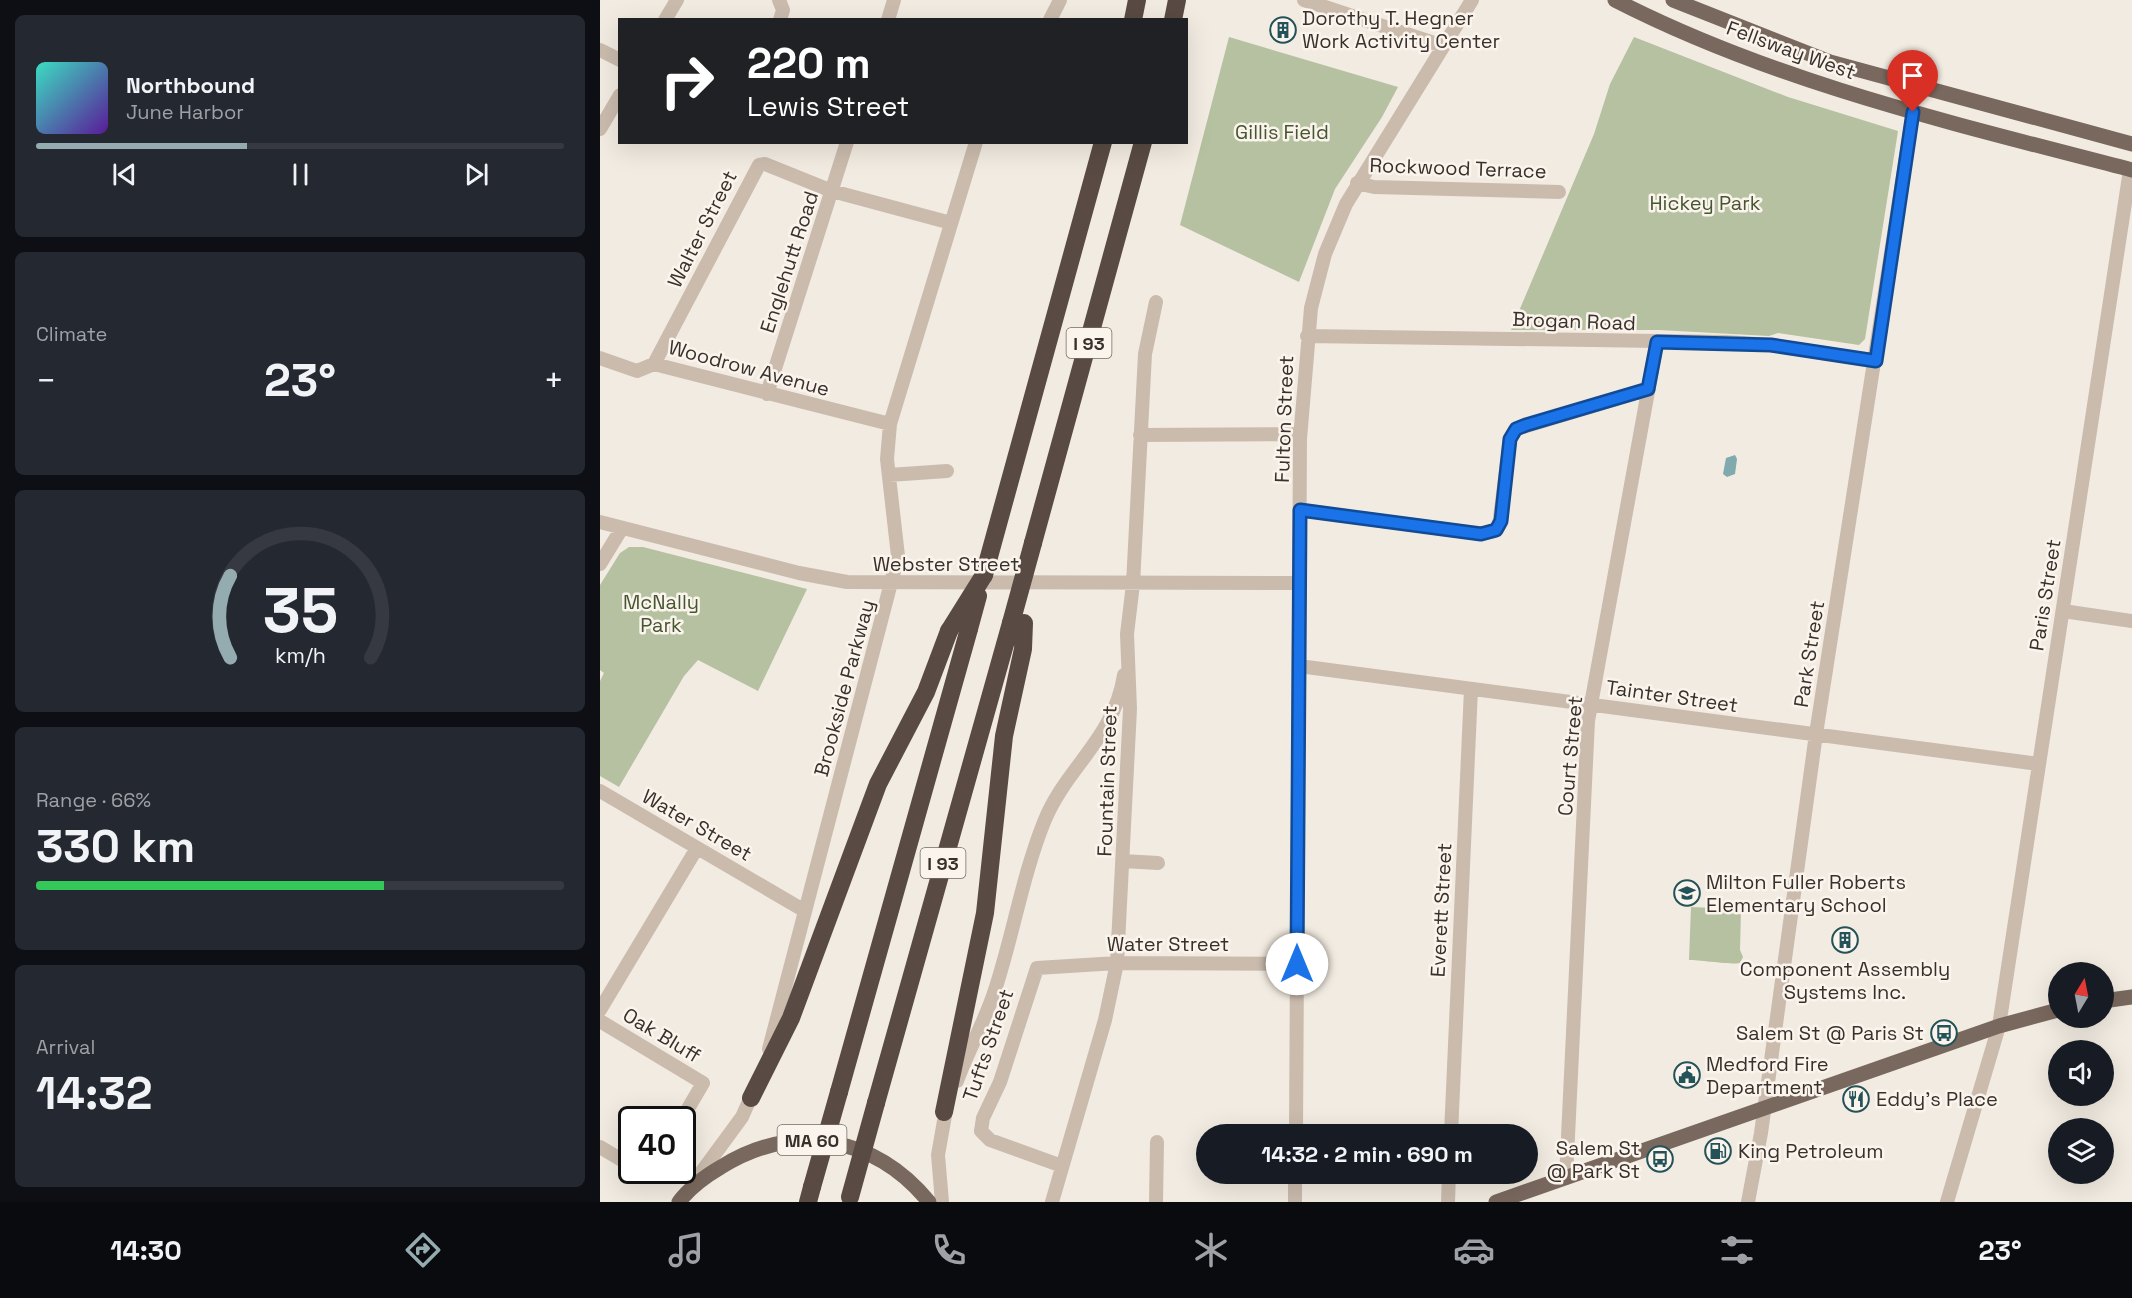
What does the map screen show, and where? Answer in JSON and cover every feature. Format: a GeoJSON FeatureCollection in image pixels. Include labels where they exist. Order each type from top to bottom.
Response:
{"type":"FeatureCollection","features":[{"type":"Feature","properties":{"kind":"highway"},"geometry":{"type":"LineString","coordinates":[[1133,18],[1137,0]]}},
{"type":"Feature","properties":{"kind":"highway"},"geometry":{"type":"LineString","coordinates":[[1173,18],[1177,0]]}},
{"type":"Feature","properties":{"kind":"highway","name":"I 93"},"geometry":{"type":"LineString","coordinates":[[810,1194],[1103,144]]}},
{"type":"Feature","properties":{"kind":"highway","name":"I 93"},"geometry":{"type":"LineString","coordinates":[[849,1200],[1017,623],[1033,543],[1142,144]]}},
{"type":"Feature","properties":{"kind":"highway"},"geometry":{"type":"LineString","coordinates":[[751,1098],[791,1018],[878,784],[926,692],[949,631],[984,574]]}},
{"type":"Feature","properties":{"kind":"highway"},"geometry":{"type":"LineString","coordinates":[[944,1112],[985,913],[1004,736],[1023,649],[1017,623]]}},
{"type":"Feature","properties":{"kind":"main road","name":"Fellsway West"},"geometry":{"type":"LineString","coordinates":[[1615,0],[1683,32],[1771,68],[1913,112],[2131,170]]}},
{"type":"Feature","properties":{"kind":"main road","name":"Fellsway West"},"geometry":{"type":"LineString","coordinates":[[1673,0],[1830,62],[2132,144]]}},
{"type":"Feature","properties":{"kind":"main road"},"geometry":{"type":"LineString","coordinates":[[2114,999],[2132,997]]}},
{"type":"Feature","properties":{"kind":"main road"},"geometry":{"type":"LineString","coordinates":[[1496,1202],[1534,1196],[1566,1178],[1999,1026],[2048,1013]]}},
{"type":"Feature","properties":{"kind":"main road","name":"MA 60"},"geometry":{"type":"LineString","coordinates":[[683,1196],[743,1153],[778,1142],[813,1140],[836,1143],[870,1154],[908,1178],[929,1202]]}},
{"type":"Feature","properties":{"kind":"street"},"geometry":{"type":"LineString","coordinates":[[666,18],[677,0]]}},
{"type":"Feature","properties":{"kind":"street"},"geometry":{"type":"LineString","coordinates":[[779,0],[783,10],[781,18]]}},
{"type":"Feature","properties":{"kind":"street"},"geometry":{"type":"LineString","coordinates":[[889,18],[894,0]]}},
{"type":"Feature","properties":{"kind":"street"},"geometry":{"type":"LineString","coordinates":[[1051,18],[1060,0]]}},
{"type":"Feature","properties":{"kind":"street"},"geometry":{"type":"LineString","coordinates":[[1304,0],[1443,46]]}},
{"type":"Feature","properties":{"kind":"street","name":"Fulton Street"},"geometry":{"type":"LineString","coordinates":[[1296,1124],[1301,603],[1299,583],[1300,434],[1307,336],[1317,279],[1332,232],[1357,183],[1472,0]]}},
{"type":"Feature","properties":{"kind":"street"},"geometry":{"type":"LineString","coordinates":[[600,50],[618,59]]}},
{"type":"Feature","properties":{"kind":"street"},"geometry":{"type":"LineString","coordinates":[[600,129],[618,98]]}},
{"type":"Feature","properties":{"kind":"street","name":"Park Street"},"geometry":{"type":"LineString","coordinates":[[1748,1202],[1764,1110],[1816,734],[1876,361],[1913,112]]}},
{"type":"Feature","properties":{"kind":"street","name":"Englehutt Road"},"geometry":{"type":"LineString","coordinates":[[767,394],[847,144]]}},
{"type":"Feature","properties":{"kind":"street","name":"Brookside Parkway"},"geometry":{"type":"LineString","coordinates":[[683,1196],[723,1147],[751,1098],[769,1051],[898,556],[889,476],[890,424],[975,144]]}},
{"type":"Feature","properties":{"kind":"street","name":"Walter Street"},"geometry":{"type":"LineString","coordinates":[[654,364],[755,168],[765,164],[832,191],[951,223]]}},
{"type":"Feature","properties":{"kind":"street","name":"Paris Street"},"geometry":{"type":"LineString","coordinates":[[1947,1202],[1999,1026],[2131,170]]}},
{"type":"Feature","properties":{"kind":"street","name":"Rockwood Terrace"},"geometry":{"type":"LineString","coordinates":[[1357,183],[1374,187],[1559,192]]}},
{"type":"Feature","properties":{"kind":"street","name":"Fountain Street"},"geometry":{"type":"LineString","coordinates":[[1052,1202],[1105,1020],[1117,963],[1130,709],[1127,634],[1145,354],[1156,302]]}},
{"type":"Feature","properties":{"kind":"street","name":"Brogan Road"},"geometry":{"type":"LineString","coordinates":[[1307,336],[1771,345],[1876,361]]}},
{"type":"Feature","properties":{"kind":"street","name":"Court Street"},"geometry":{"type":"LineString","coordinates":[[1566,1178],[1588,721],[1657,342]]}},
{"type":"Feature","properties":{"kind":"street","name":"Woodrow Avenue"},"geometry":{"type":"LineString","coordinates":[[600,358],[637,371],[654,364],[890,424]]}},
{"type":"Feature","properties":{"kind":"street"},"geometry":{"type":"LineString","coordinates":[[1300,510],[1481,534],[1490,533],[1496,530],[1501,521],[1510,439],[1516,429],[1648,389]]}},
{"type":"Feature","properties":{"kind":"street"},"geometry":{"type":"LineString","coordinates":[[1140,435],[1300,434]]}},
{"type":"Feature","properties":{"kind":"street"},"geometry":{"type":"LineString","coordinates":[[889,476],[948,471]]}},
{"type":"Feature","properties":{"kind":"street","name":"Webster Street"},"geometry":{"type":"LineString","coordinates":[[600,522],[822,578],[892,584],[1299,583]]}},
{"type":"Feature","properties":{"kind":"street"},"geometry":{"type":"LineString","coordinates":[[600,564],[622,528]]}},
{"type":"Feature","properties":{"kind":"street"},"geometry":{"type":"LineString","coordinates":[[2063,612],[2132,621]]}},
{"type":"Feature","properties":{"kind":"street"},"geometry":{"type":"LineString","coordinates":[[942,1202],[938,1155],[944,1112],[994,993],[1044,821],[1058,795],[1098,741],[1112,715],[1123,678],[1127,634]]}},
{"type":"Feature","properties":{"kind":"street","name":"Tainter Street"},"geometry":{"type":"LineString","coordinates":[[1299,666],[2039,764]]}},
{"type":"Feature","properties":{"kind":"street","name":"Everett Street"},"geometry":{"type":"LineString","coordinates":[[1451,1124],[1471,689]]}},
{"type":"Feature","properties":{"kind":"street","name":"Water Street"},"geometry":{"type":"LineString","coordinates":[[600,791],[805,911]]}},
{"type":"Feature","properties":{"kind":"street"},"geometry":{"type":"LineString","coordinates":[[600,1010],[697,848]]}},
{"type":"Feature","properties":{"kind":"street"},"geometry":{"type":"LineString","coordinates":[[1123,861],[1158,863]]}},
{"type":"Feature","properties":{"kind":"street","name":"Water Street"},"geometry":{"type":"LineString","coordinates":[[1038,967],[1117,963],[1297,964]]}},
{"type":"Feature","properties":{"kind":"street","name":"Tufts Street"},"geometry":{"type":"LineString","coordinates":[[1038,967],[997,1088],[983,1118],[981,1131],[985,1137],[1062,1166]]}},
{"type":"Feature","properties":{"kind":"street","name":"Oak Bluff"},"geometry":{"type":"LineString","coordinates":[[600,1021],[703,1083],[690,1106]]}},
{"type":"Feature","properties":{"kind":"street"},"geometry":{"type":"LineString","coordinates":[[1156,1202],[1157,1142]]}},
{"type":"Feature","properties":{"kind":"street"},"geometry":{"type":"LineString","coordinates":[[600,1147],[618,1158]]}},
{"type":"Feature","properties":{"kind":"street"},"geometry":{"type":"LineString","coordinates":[[1295,1184],[1295,1202]]}},
{"type":"Feature","properties":{"kind":"street"},"geometry":{"type":"LineString","coordinates":[[1448,1202],[1449,1184]]}},
{"type":"Feature","properties":{"kind":"green space","name":"Gillis Field"},"geometry":{"type":"Polygon","coordinates":[[[1229,37],[1398,87],[1382,117],[1335,189],[1299,282],[1180,225],[1229,37]]]}},
{"type":"Feature","properties":{"kind":"green space","name":"Hickey Park"},"geometry":{"type":"Polygon","coordinates":[[[1634,37],[1788,97],[1898,131],[1865,339],[1859,345],[1778,333],[1769,336],[1659,330],[1511,330],[1594,134],[1610,84],[1634,37]]]}},
{"type":"Feature","properties":{"kind":"green space","name":"McNally Park"},"geometry":{"type":"Polygon","coordinates":[[[629,547],[643,547],[807,589],[758,691],[698,660],[684,676],[619,787],[600,776],[600,681],[604,673],[600,670],[600,585],[620,553],[629,547]]]}},
{"type":"Feature","properties":{"kind":"green space"},"geometry":{"type":"Polygon","coordinates":[[[1691,907],[1741,909],[1740,950],[1743,957],[1740,963],[1689,960],[1691,907]]]}},
{"type":"Feature","properties":{"kind":"water"},"geometry":{"type":"Polygon","coordinates":[[[1735,455],[1737,459],[1735,474],[1727,477],[1723,474],[1726,458],[1735,455]]]}},
{"type":"Feature","properties":{"kind":"place","name":"Dorothy T. Hegner Work Activity Center"},"geometry":{"type":"Point","coordinates":[1283,30]}},
{"type":"Feature","properties":{"kind":"place","name":"Milton Fuller Roberts Elementary School"},"geometry":{"type":"Point","coordinates":[1687,893]}},
{"type":"Feature","properties":{"kind":"place","name":"Component Assembly Systems Inc."},"geometry":{"type":"Point","coordinates":[1845,940]}},
{"type":"Feature","properties":{"kind":"place","name":"Salem St @ Paris St"},"geometry":{"type":"Point","coordinates":[1944,1033]}},
{"type":"Feature","properties":{"kind":"place","name":"Medford Fire Department"},"geometry":{"type":"Point","coordinates":[1687,1075]}},
{"type":"Feature","properties":{"kind":"place","name":"Eddy's Place"},"geometry":{"type":"Point","coordinates":[1856,1099]}},
{"type":"Feature","properties":{"kind":"place","name":"King Petroleum"},"geometry":{"type":"Point","coordinates":[1718,1151]}},
{"type":"Feature","properties":{"kind":"place","name":"Salem St @ Park St"},"geometry":{"type":"Point","coordinates":[1660,1159]}},
{"type":"Feature","properties":{"kind":"route"},"geometry":{"type":"LineString","coordinates":[[1297,964],[1300,510],[1481,534],[1490,533],[1496,530],[1501,521],[1510,439],[1516,429],[1648,389],[1657,342],[1771,345],[1876,361],[1913,112]]}}]}
